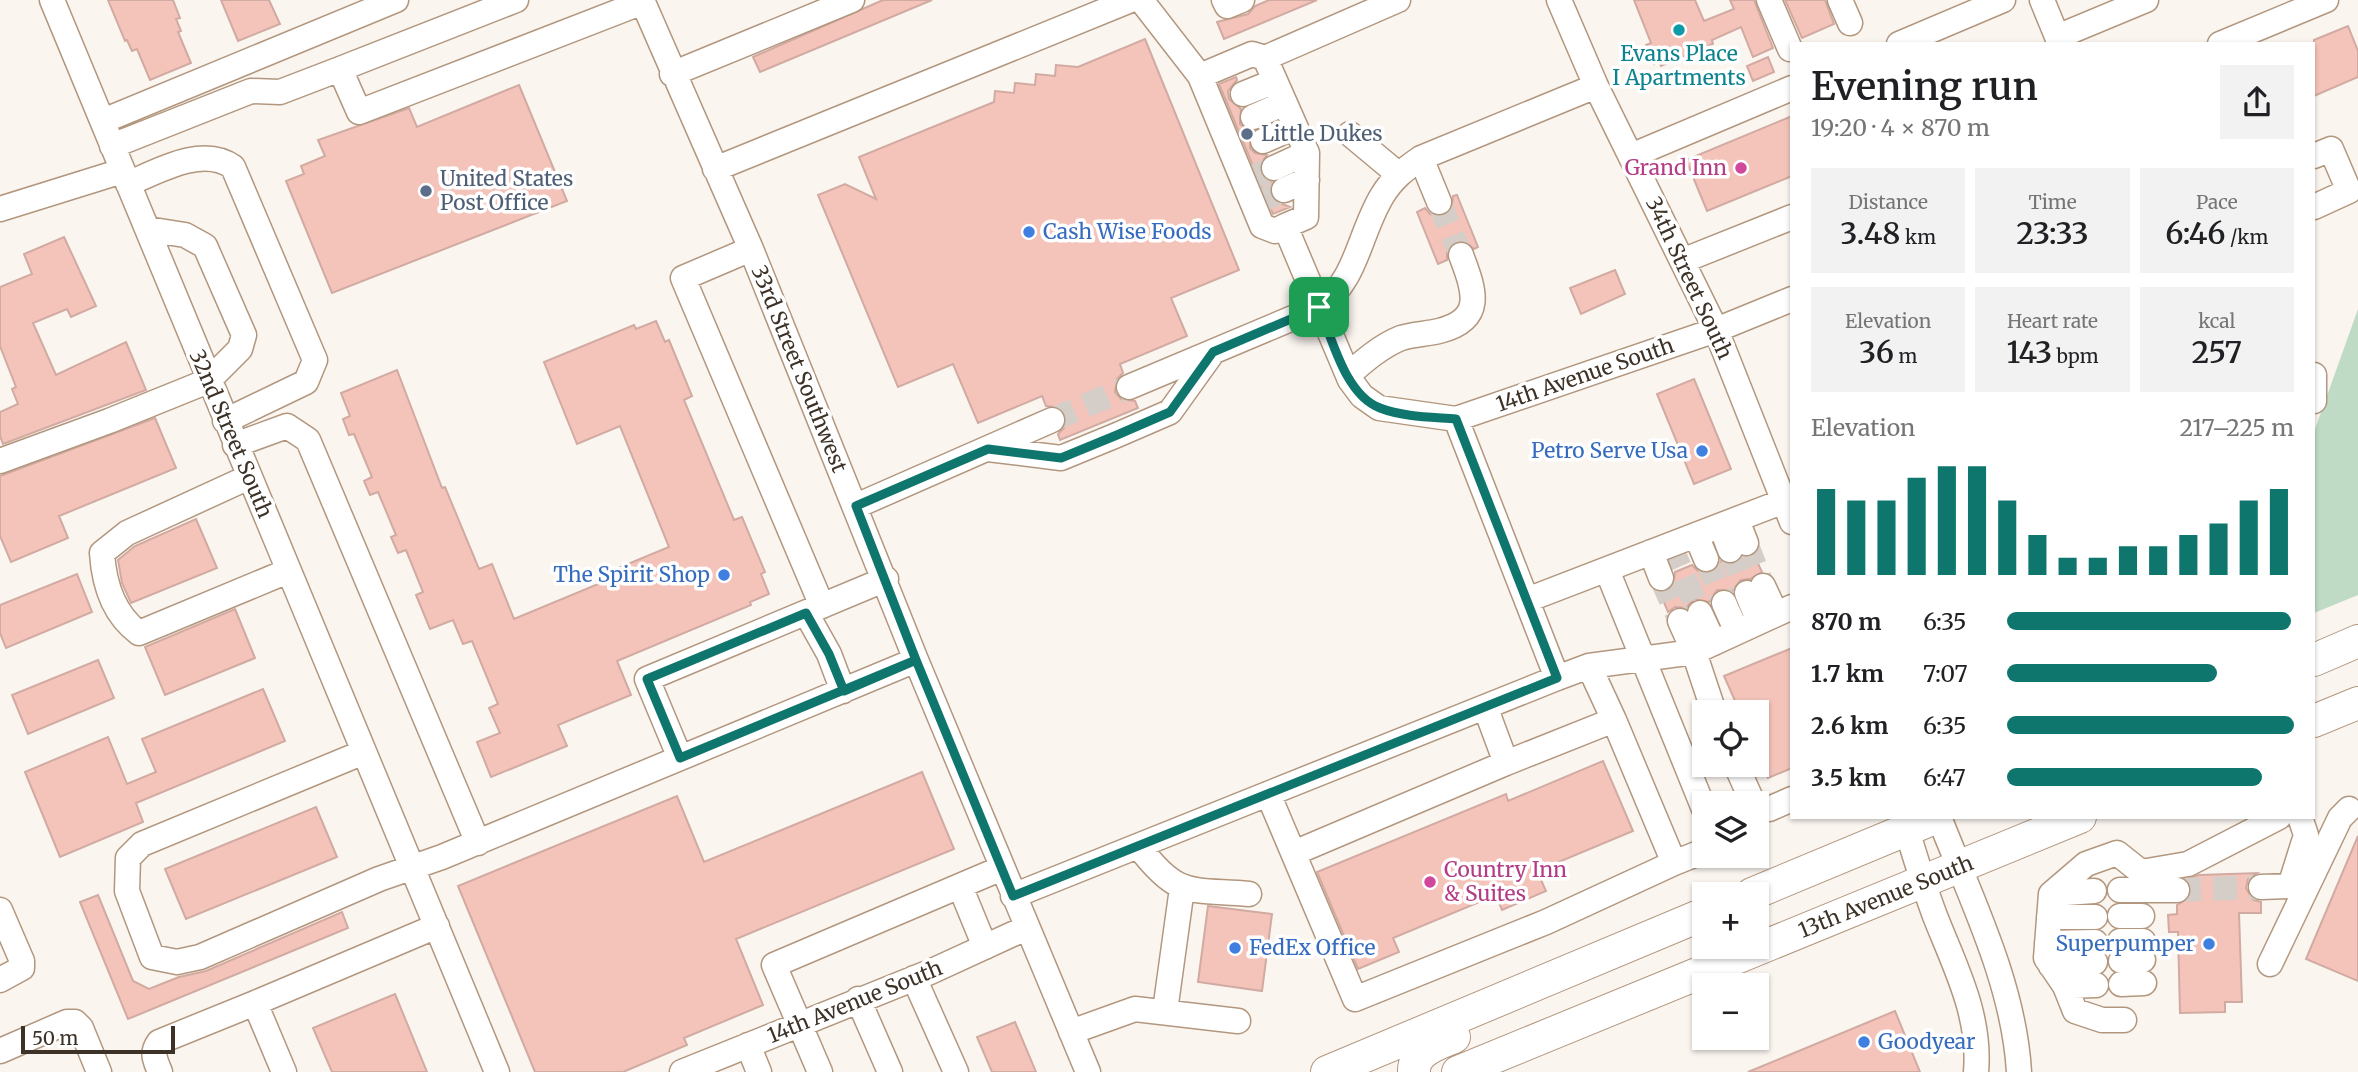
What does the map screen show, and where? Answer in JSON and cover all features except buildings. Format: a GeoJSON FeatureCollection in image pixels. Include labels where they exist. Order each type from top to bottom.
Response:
{"type":"FeatureCollection","features":[{"type":"Feature","properties":{"kind":"main road"},"geometry":{"type":"LineString","coordinates":[[2315,660],[2358,641]]}},
{"type":"Feature","properties":{"kind":"main road"},"geometry":{"type":"LineString","coordinates":[[2315,721],[2358,703]]}},
{"type":"Feature","properties":{"kind":"main road"},"geometry":{"type":"LineString","coordinates":[[1769,886],[1905,823],[1927,819]]}},
{"type":"Feature","properties":{"kind":"main road","name":"13th Avenue South"},"geometry":{"type":"LineString","coordinates":[[1458,1072],[2075,819]]}},
{"type":"Feature","properties":{"kind":"main road"},"geometry":{"type":"LineString","coordinates":[[1327,1072],[1692,919]]}},
{"type":"Feature","properties":{"kind":"main road"},"geometry":{"type":"LineString","coordinates":[[1414,1072],[1419,1056],[1431,1047],[1490,1022],[1580,966]]}},
{"type":"Feature","properties":{"kind":"street","name":"32nd Street South"},"geometry":{"type":"LineString","coordinates":[[52,0],[497,1072]]}},
{"type":"Feature","properties":{"kind":"street"},"geometry":{"type":"LineString","coordinates":[[103,121],[396,0]]}},
{"type":"Feature","properties":{"kind":"street"},"geometry":{"type":"LineString","coordinates":[[112,146],[251,90],[280,92],[516,0]]}},
{"type":"Feature","properties":{"kind":"street"},"geometry":{"type":"LineString","coordinates":[[672,74],[852,0]]}},
{"type":"Feature","properties":{"kind":"street"},"geometry":{"type":"LineString","coordinates":[[715,169],[1131,0]]}},
{"type":"Feature","properties":{"kind":"street"},"geometry":{"type":"LineString","coordinates":[[1141,0],[1200,76],[1226,101],[1261,187],[1262,226],[1275,230],[1306,217],[1307,153],[1265,58]]}},
{"type":"Feature","properties":{"kind":"street"},"geometry":{"type":"LineString","coordinates":[[1224,0],[1227,6],[1242,0]]}},
{"type":"Feature","properties":{"kind":"street"},"geometry":{"type":"LineString","coordinates":[[1200,76],[1251,54],[1265,58],[1398,0]]}},
{"type":"Feature","properties":{"kind":"street","name":"34th Street South"},"geometry":{"type":"LineString","coordinates":[[1559,0],[1596,86],[1716,330],[1788,512]]}},
{"type":"Feature","properties":{"kind":"street"},"geometry":{"type":"LineString","coordinates":[[1769,0],[1790,49]]}},
{"type":"Feature","properties":{"kind":"street"},"geometry":{"type":"LineString","coordinates":[[1840,0],[1850,23]]}},
{"type":"Feature","properties":{"kind":"street"},"geometry":{"type":"LineString","coordinates":[[1904,42],[2003,0]]}},
{"type":"Feature","properties":{"kind":"street"},"geometry":{"type":"LineString","coordinates":[[2042,0],[2059,40],[2146,0]]}},
{"type":"Feature","properties":{"kind":"street"},"geometry":{"type":"LineString","coordinates":[[2225,42],[2326,0]]}},
{"type":"Feature","properties":{"kind":"street"},"geometry":{"type":"LineString","coordinates":[[340,69],[359,112],[642,1]]}},
{"type":"Feature","properties":{"kind":"street","name":"33rd Street Southwest"},"geometry":{"type":"LineString","coordinates":[[642,1],[751,249],[886,579],[916,660],[1088,1072]]}},
{"type":"Feature","properties":{"kind":"street"},"geometry":{"type":"LineString","coordinates":[[1226,101],[1275,81]]}},
{"type":"Feature","properties":{"kind":"street"},"geometry":{"type":"LineString","coordinates":[[1129,387],[1319,307],[1335,296],[1345,282],[1382,195],[1398,174],[1421,158],[1596,86]]}},
{"type":"Feature","properties":{"kind":"street"},"geometry":{"type":"LineString","coordinates":[[1630,156],[1790,89]]}},
{"type":"Feature","properties":{"kind":"street"},"geometry":{"type":"LineString","coordinates":[[1235,125],[1285,103]]}},
{"type":"Feature","properties":{"kind":"street"},"geometry":{"type":"LineString","coordinates":[[1245,149],[1295,127]]}},
{"type":"Feature","properties":{"kind":"street"},"geometry":{"type":"LineString","coordinates":[[1350,134],[1398,174]]}},
{"type":"Feature","properties":{"kind":"street"},"geometry":{"type":"LineString","coordinates":[[2315,156],[2331,149],[2349,191],[2315,207]]}},
{"type":"Feature","properties":{"kind":"street"},"geometry":{"type":"LineString","coordinates":[[1261,187],[1307,153]]}},
{"type":"Feature","properties":{"kind":"street"},"geometry":{"type":"LineString","coordinates":[[0,209],[205,157],[223,160],[233,167],[315,360],[306,382],[225,421]]}},
{"type":"Feature","properties":{"kind":"street"},"geometry":{"type":"LineString","coordinates":[[1421,158],[1439,202]]}},
{"type":"Feature","properties":{"kind":"street"},"geometry":{"type":"LineString","coordinates":[[1261,187],[1307,180]]}},
{"type":"Feature","properties":{"kind":"street"},"geometry":{"type":"LineString","coordinates":[[1682,261],[1790,219]]}},
{"type":"Feature","properties":{"kind":"street","name":"14th Avenue South"},"geometry":{"type":"LineString","coordinates":[[1285,226],[1348,375],[1362,396],[1379,408],[1423,416],[1456,419],[1716,330],[1790,300]]}},
{"type":"Feature","properties":{"kind":"street"},"geometry":{"type":"LineString","coordinates":[[0,461],[109,422],[208,381],[240,349],[244,335],[205,246],[185,235],[147,229]]}},
{"type":"Feature","properties":{"kind":"street"},"geometry":{"type":"LineString","coordinates":[[751,249],[683,278],[844,691]]}},
{"type":"Feature","properties":{"kind":"street"},"geometry":{"type":"LineString","coordinates":[[1348,375],[1369,357],[1404,337],[1440,330],[1464,320],[1474,299],[1461,255]]}},
{"type":"Feature","properties":{"kind":"street"},"geometry":{"type":"LineString","coordinates":[[988,449],[1061,458],[1117,435],[1170,412],[1213,352]]}},
{"type":"Feature","properties":{"kind":"street"},"geometry":{"type":"LineString","coordinates":[[856,506],[1052,419]]}},
{"type":"Feature","properties":{"kind":"street"},"geometry":{"type":"LineString","coordinates":[[1456,419],[1557,678]]}},
{"type":"Feature","properties":{"kind":"street"},"geometry":{"type":"LineString","coordinates":[[235,445],[287,426],[308,440],[478,843]]}},
{"type":"Feature","properties":{"kind":"street"},"geometry":{"type":"LineString","coordinates":[[249,477],[127,533],[102,552],[103,577],[122,621],[139,633],[288,571]]}},
{"type":"Feature","properties":{"kind":"street"},"geometry":{"type":"LineString","coordinates":[[1527,600],[1729,523],[1788,512]]}},
{"type":"Feature","properties":{"kind":"street"},"geometry":{"type":"LineString","coordinates":[[1729,523],[1738,546]]}},
{"type":"Feature","properties":{"kind":"street"},"geometry":{"type":"LineString","coordinates":[[1696,535],[1706,559]]}},
{"type":"Feature","properties":{"kind":"street"},"geometry":{"type":"LineString","coordinates":[[1651,552],[1661,578]]}},
{"type":"Feature","properties":{"kind":"street"},"geometry":{"type":"LineString","coordinates":[[1607,570],[1697,791]]}},
{"type":"Feature","properties":{"kind":"street"},"geometry":{"type":"LineString","coordinates":[[680,758],[647,679],[886,579]]}},
{"type":"Feature","properties":{"kind":"street"},"geometry":{"type":"LineString","coordinates":[[1773,620],[1745,594],[1773,620]]}},
{"type":"Feature","properties":{"kind":"street"},"geometry":{"type":"LineString","coordinates":[[1690,617],[1704,648],[1712,700]]}},
{"type":"Feature","properties":{"kind":"street"},"geometry":{"type":"LineString","coordinates":[[1013,896],[1589,666],[1643,661],[1704,648],[1773,620]]}},
{"type":"Feature","properties":{"kind":"street"},"geometry":{"type":"LineString","coordinates":[[364,752],[142,844],[128,858],[127,891],[152,957],[177,962],[200,957],[916,660]]}},
{"type":"Feature","properties":{"kind":"street"},"geometry":{"type":"LineString","coordinates":[[1589,666],[1674,863]]}},
{"type":"Feature","properties":{"kind":"street"},"geometry":{"type":"LineString","coordinates":[[1486,709],[1506,764]]}},
{"type":"Feature","properties":{"kind":"street"},"geometry":{"type":"LineString","coordinates":[[1294,853],[1614,720]]}},
{"type":"Feature","properties":{"kind":"street"},"geometry":{"type":"LineString","coordinates":[[1269,796],[1355,999],[1546,922],[1692,856]]}},
{"type":"Feature","properties":{"kind":"street"},"geometry":{"type":"LineString","coordinates":[[1769,809],[1790,800]]}},
{"type":"Feature","properties":{"kind":"street"},"geometry":{"type":"LineString","coordinates":[[2270,964],[2340,818],[2349,809]]}},
{"type":"Feature","properties":{"kind":"street"},"geometry":{"type":"LineString","coordinates":[[1939,819],[2001,980],[2018,1041],[2019,1072]]}},
{"type":"Feature","properties":{"kind":"street"},"geometry":{"type":"LineString","coordinates":[[2134,884],[2188,864],[2275,819]]}},
{"type":"Feature","properties":{"kind":"street"},"geometry":{"type":"LineString","coordinates":[[2261,887],[2290,886],[2306,835],[2301,819]]}},
{"type":"Feature","properties":{"kind":"street"},"geometry":{"type":"LineString","coordinates":[[1905,823],[1967,995],[1974,1028],[1976,1072]]}},
{"type":"Feature","properties":{"kind":"street"},"geometry":{"type":"LineString","coordinates":[[1139,847],[1160,874],[1182,888],[1250,894]]}},
{"type":"Feature","properties":{"kind":"street"},"geometry":{"type":"LineString","coordinates":[[2124,1020],[2102,1020],[2075,1011],[2054,965],[2050,906],[2086,864],[2117,853],[2134,884]]}},
{"type":"Feature","properties":{"kind":"street"},"geometry":{"type":"LineString","coordinates":[[820,1072],[774,965],[1002,869]]}},
{"type":"Feature","properties":{"kind":"street"},"geometry":{"type":"LineString","coordinates":[[2134,884],[2177,890]]}},
{"type":"Feature","properties":{"kind":"street"},"geometry":{"type":"LineString","coordinates":[[960,886],[985,947]]}},
{"type":"Feature","properties":{"kind":"street"},"geometry":{"type":"LineString","coordinates":[[1165,1011],[1182,888]]}},
{"type":"Feature","properties":{"kind":"street"},"geometry":{"type":"LineString","coordinates":[[2050,906],[2094,891]]}},
{"type":"Feature","properties":{"kind":"street"},"geometry":{"type":"LineString","coordinates":[[2050,906],[2095,917]]}},
{"type":"Feature","properties":{"kind":"street"},"geometry":{"type":"LineString","coordinates":[[0,910],[22,961],[22,968],[0,980]]}},
{"type":"Feature","properties":{"kind":"street"},"geometry":{"type":"LineString","coordinates":[[160,1072],[154,1057],[154,1049],[159,1042],[437,926]]}},
{"type":"Feature","properties":{"kind":"street","name":"14th Avenue South"},"geometry":{"type":"LineString","coordinates":[[694,1070],[1026,928]]}},
{"type":"Feature","properties":{"kind":"street"},"geometry":{"type":"LineString","coordinates":[[2054,965],[2095,963],[2054,965]]}},
{"type":"Feature","properties":{"kind":"street"},"geometry":{"type":"LineString","coordinates":[[914,978],[956,1072]]}},
{"type":"Feature","properties":{"kind":"street"},"geometry":{"type":"LineString","coordinates":[[1967,995],[2001,980]]}},
{"type":"Feature","properties":{"kind":"street"},"geometry":{"type":"LineString","coordinates":[[858,999],[890,1072]]}},
{"type":"Feature","properties":{"kind":"street"},"geometry":{"type":"LineString","coordinates":[[255,1003],[284,1072]]}},
{"type":"Feature","properties":{"kind":"street"},"geometry":{"type":"LineString","coordinates":[[1071,1032],[1122,1011],[1165,1011],[1238,1021]]}},
{"type":"Feature","properties":{"kind":"street"},"geometry":{"type":"LineString","coordinates":[[0,1051],[75,1021],[81,1028],[99,1072]]}},
{"type":"Feature","properties":{"kind":"street"},"geometry":{"type":"LineString","coordinates":[[748,1045],[759,1072]]}},
{"type":"Feature","properties":{"kind":"green space"},"geometry":{"type":"Polygon","coordinates":[[[2358,309],[2358,595],[2315,613],[2315,429],[2358,309]]]}},
{"type":"Feature","properties":{"kind":"tunnel"},"geometry":{"type":"LineString","coordinates":[[1253,177],[1274,168]]}},
{"type":"Feature","properties":{"kind":"tunnel"},"geometry":{"type":"LineString","coordinates":[[1263,200],[1284,190]]}},
{"type":"Feature","properties":{"kind":"tunnel"},"geometry":{"type":"LineString","coordinates":[[1439,202],[1461,255]]}},
{"type":"Feature","properties":{"kind":"tunnel"},"geometry":{"type":"LineString","coordinates":[[1052,420],[1129,387]]}},
{"type":"Feature","properties":{"kind":"tunnel"},"geometry":{"type":"LineString","coordinates":[[1746,543],[1763,586]]}},
{"type":"Feature","properties":{"kind":"tunnel"},"geometry":{"type":"LineString","coordinates":[[1670,545],[1700,613]]}},
{"type":"Feature","properties":{"kind":"tunnel"},"geometry":{"type":"LineString","coordinates":[[1730,550],[1747,593]]}},
{"type":"Feature","properties":{"kind":"tunnel"},"geometry":{"type":"LineString","coordinates":[[1706,559],[1724,603]]}},
{"type":"Feature","properties":{"kind":"tunnel"},"geometry":{"type":"LineString","coordinates":[[1661,578],[1680,621]]}},
{"type":"Feature","properties":{"kind":"tunnel"},"geometry":{"type":"LineString","coordinates":[[2177,890],[2261,887]]}},
{"type":"Feature","properties":{"kind":"place","name":"Evans Place I Apartments"},"geometry":{"type":"Point","coordinates":[1679,30]}},
{"type":"Feature","properties":{"kind":"place","name":"Little Dukes"},"geometry":{"type":"Point","coordinates":[1247,134]}},
{"type":"Feature","properties":{"kind":"place","name":"Grand Inn"},"geometry":{"type":"Point","coordinates":[1741,168]}},
{"type":"Feature","properties":{"kind":"place","name":"United States Post Office"},"geometry":{"type":"Point","coordinates":[426,191]}},
{"type":"Feature","properties":{"kind":"place","name":"Cash Wise Foods"},"geometry":{"type":"Point","coordinates":[1029,232]}},
{"type":"Feature","properties":{"kind":"place","name":"Petro Serve Usa"},"geometry":{"type":"Point","coordinates":[1702,451]}},
{"type":"Feature","properties":{"kind":"place","name":"The Spirit Shop"},"geometry":{"type":"Point","coordinates":[724,575]}},
{"type":"Feature","properties":{"kind":"place","name":"Country Inn & Suites"},"geometry":{"type":"Point","coordinates":[1430,882]}},
{"type":"Feature","properties":{"kind":"place","name":"Superpumper"},"geometry":{"type":"Point","coordinates":[2209,944]}},
{"type":"Feature","properties":{"kind":"place","name":"FedEx Office"},"geometry":{"type":"Point","coordinates":[1235,948]}},
{"type":"Feature","properties":{"kind":"place","name":"Goodyear"},"geometry":{"type":"Point","coordinates":[1864,1042]}},
{"type":"Feature","properties":{"kind":"route"},"geometry":{"type":"LineString","coordinates":[[1319,307],[1213,352],[1170,412],[1117,435],[1061,458],[988,449],[856,506],[916,660],[844,691],[680,758],[647,679],[806,613],[829,654],[844,691],[916,660],[1013,896],[1486,709],[1557,678],[1456,419],[1379,408],[1362,396],[1350,380],[1319,307]]}}]}
